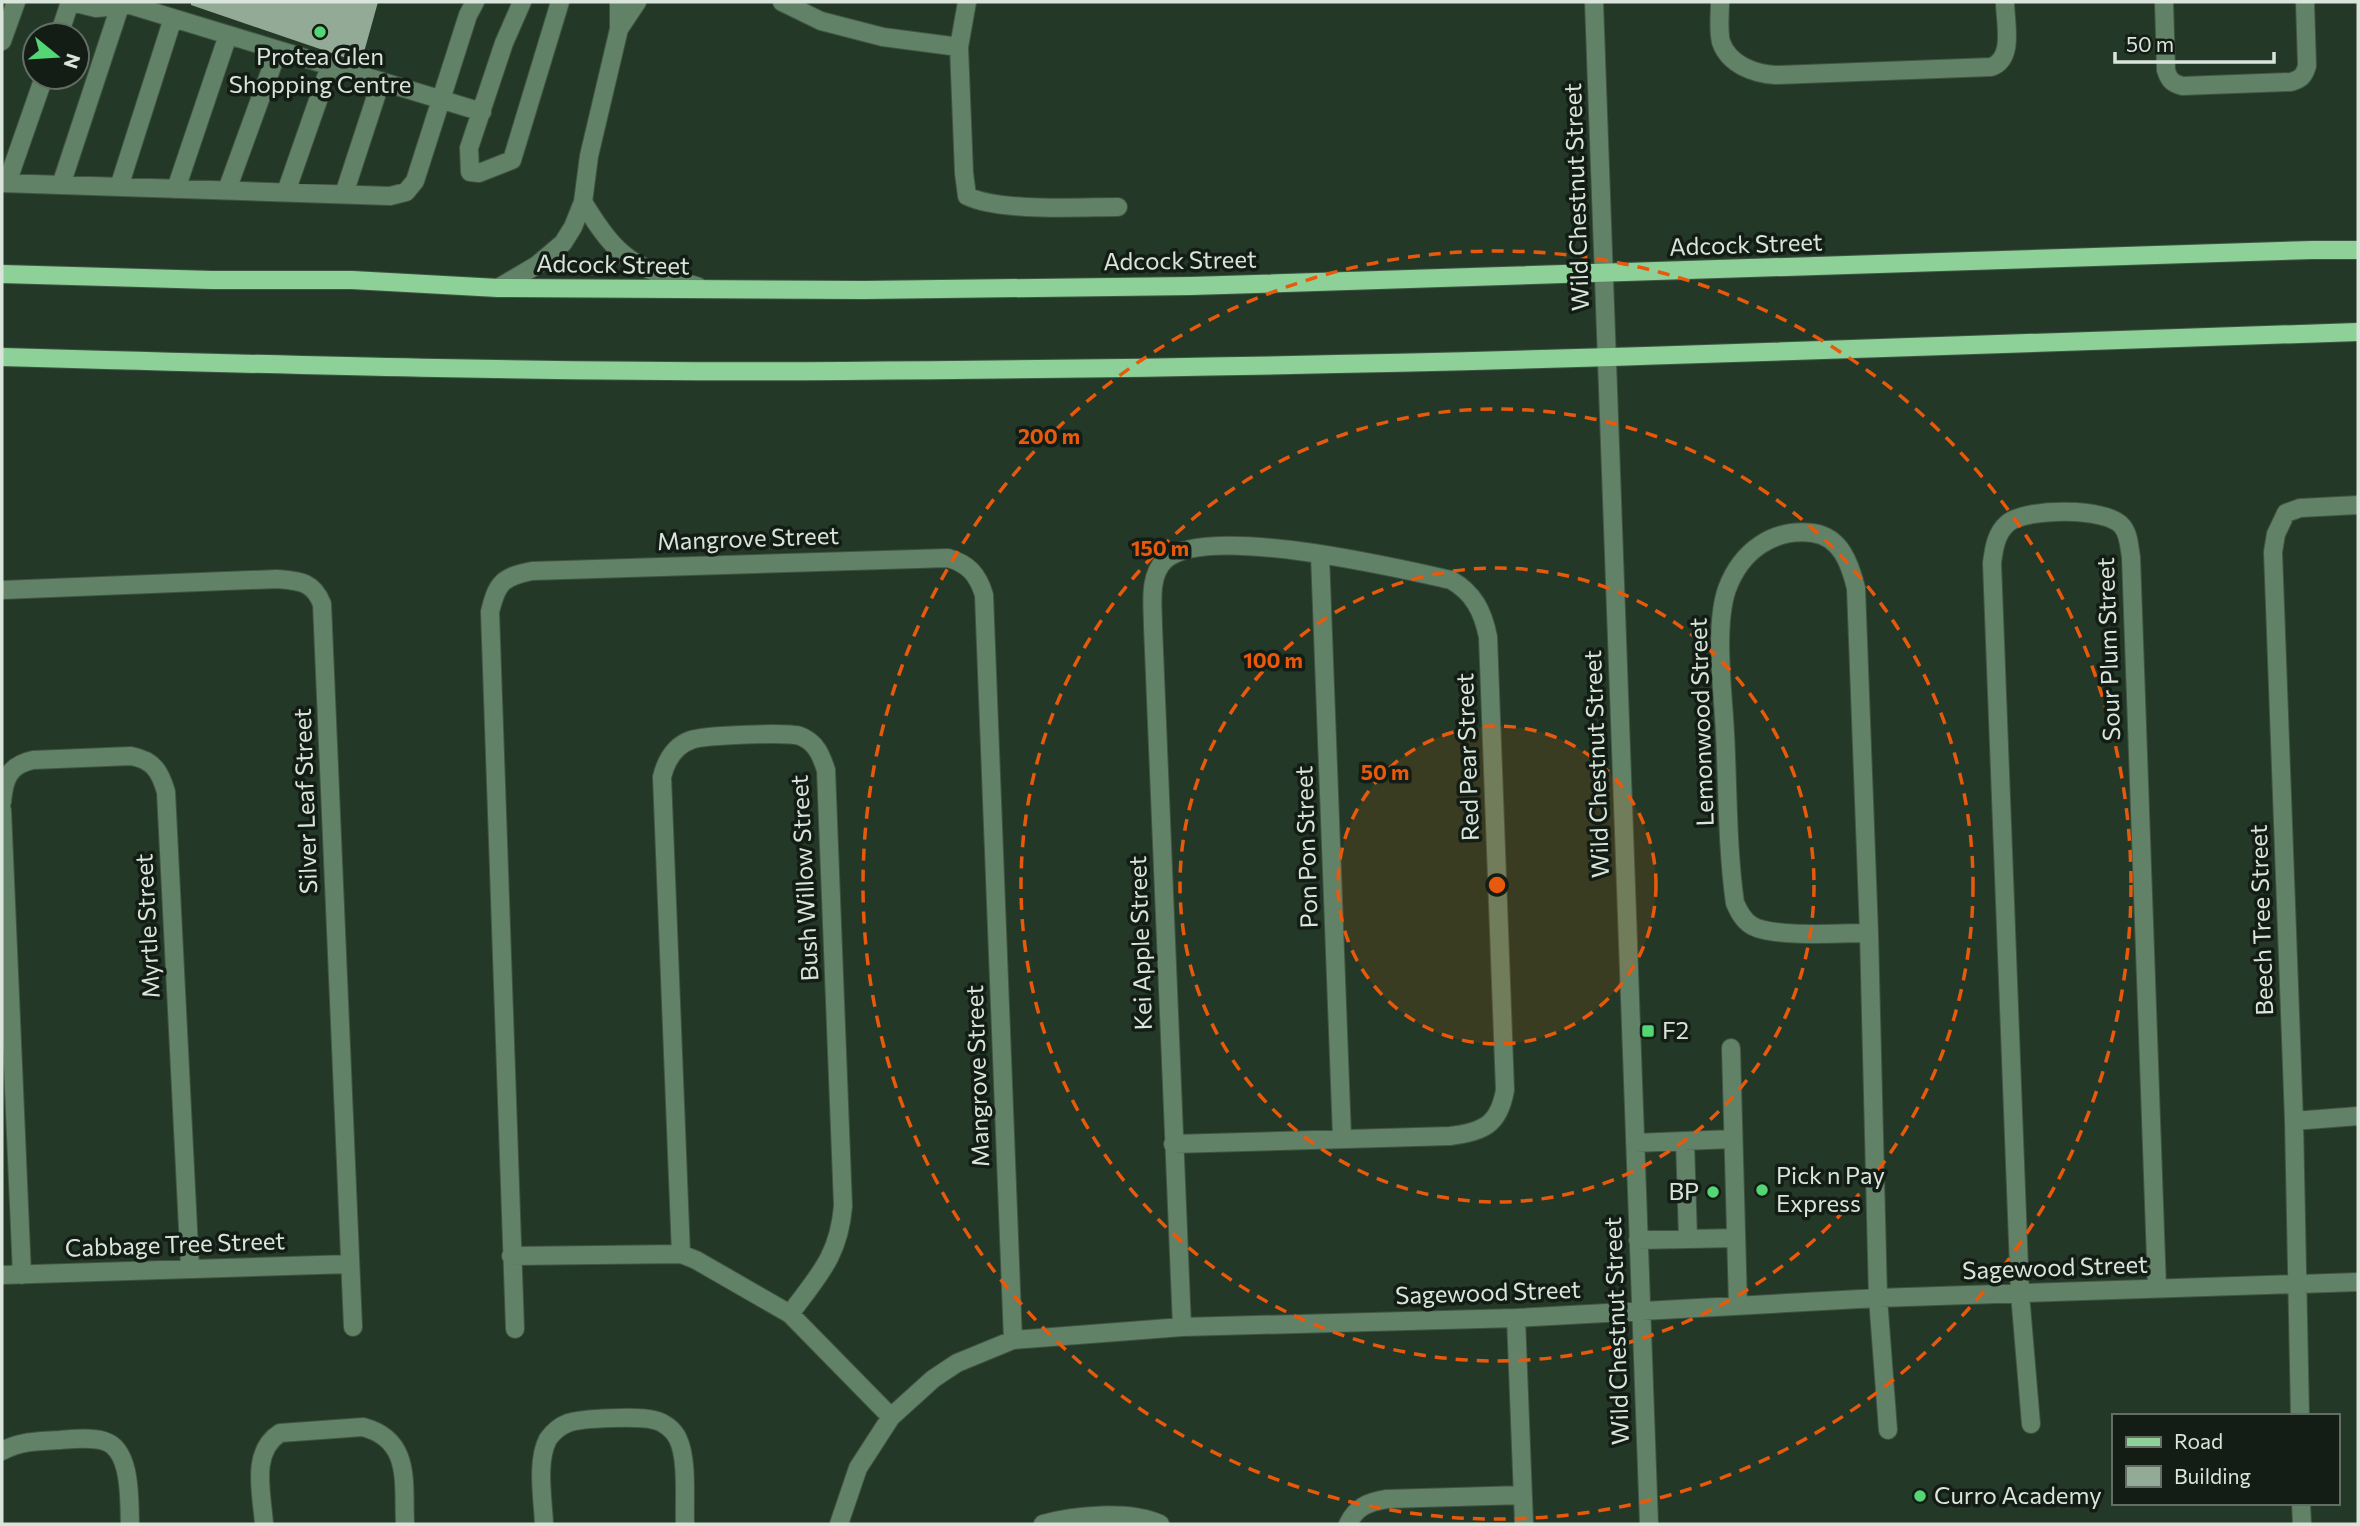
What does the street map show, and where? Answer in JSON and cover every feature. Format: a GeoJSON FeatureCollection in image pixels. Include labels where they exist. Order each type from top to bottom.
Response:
{"type":"FeatureCollection","features":[{"type":"Feature","properties":{"kind":"main road","name":"Adcock Street"},"geometry":{"type":"LineString","coordinates":[[2,274],[212,280],[352,280],[498,288],[707,290],[1191,286],[2358,250]]}},
{"type":"Feature","properties":{"kind":"main road"},"geometry":{"type":"LineString","coordinates":[[2,356],[412,368],[741,371],[1122,368],[1608,357],[2358,332]]}},
{"type":"Feature","properties":{"kind":"street"},"geometry":{"type":"LineString","coordinates":[[2,41],[16,2]]}},
{"type":"Feature","properties":{"kind":"street"},"geometry":{"type":"LineString","coordinates":[[64,21],[71,2],[96,8],[130,5],[482,112]]}},
{"type":"Feature","properties":{"kind":"street"},"geometry":{"type":"LineString","coordinates":[[39,91],[4,183],[390,196],[406,192],[415,181],[468,15],[475,2]]}},
{"type":"Feature","properties":{"kind":"street"},"geometry":{"type":"LineString","coordinates":[[522,2],[504,43],[470,148],[470,172],[479,173],[512,160],[560,2]]}},
{"type":"Feature","properties":{"kind":"street"},"geometry":{"type":"LineString","coordinates":[[498,288],[537,265],[564,243],[573,228],[583,202],[589,156],[619,29],[620,2]]}},
{"type":"Feature","properties":{"kind":"street"},"geometry":{"type":"LineString","coordinates":[[619,29],[637,2]]}},
{"type":"Feature","properties":{"kind":"street"},"geometry":{"type":"LineString","coordinates":[[782,2],[821,21],[883,37],[959,47]]}},
{"type":"Feature","properties":{"kind":"street"},"geometry":{"type":"LineString","coordinates":[[967,2],[959,47],[967,196],[981,203],[1118,207]]}},
{"type":"Feature","properties":{"kind":"street","name":"Wild Chestnut Street"},"geometry":{"type":"LineString","coordinates":[[1594,2],[1649,1524]]}},
{"type":"Feature","properties":{"kind":"street"},"geometry":{"type":"LineString","coordinates":[[1720,2],[1721,42],[1730,55],[1745,68],[1760,74],[1776,75],[1998,65],[2004,59],[2006,51],[2004,2]]}},
{"type":"Feature","properties":{"kind":"street"},"geometry":{"type":"LineString","coordinates":[[2164,2],[2166,70],[2168,78],[2182,86],[2299,80],[2305,74],[2306,66],[2305,2]]}},
{"type":"Feature","properties":{"kind":"street"},"geometry":{"type":"LineString","coordinates":[[61,185],[120,6]]}},
{"type":"Feature","properties":{"kind":"street"},"geometry":{"type":"LineString","coordinates":[[119,187],[173,18]]}},
{"type":"Feature","properties":{"kind":"street"},"geometry":{"type":"LineString","coordinates":[[176,189],[228,35]]}},
{"type":"Feature","properties":{"kind":"street"},"geometry":{"type":"LineString","coordinates":[[227,190],[278,50]]}},
{"type":"Feature","properties":{"kind":"street"},"geometry":{"type":"LineString","coordinates":[[286,192],[330,66]]}},
{"type":"Feature","properties":{"kind":"street"},"geometry":{"type":"LineString","coordinates":[[344,194],[381,81]]}},
{"type":"Feature","properties":{"kind":"street"},"geometry":{"type":"LineString","coordinates":[[583,202],[611,244],[633,263],[707,290]]}},
{"type":"Feature","properties":{"kind":"street","name":"Beech Tree Street"},"geometry":{"type":"LineString","coordinates":[[2300,1414],[2294,1121],[2273,552],[2280,521],[2286,513],[2300,508],[2358,505]]}},
{"type":"Feature","properties":{"kind":"street","name":"Sour Plum Street"},"geometry":{"type":"LineString","coordinates":[[2031,1424],[2020,1294],[1992,563],[1997,538],[2010,522],[2021,516],[2086,513],[2113,518],[2122,525],[2128,535],[2131,557],[2157,1288]]}},
{"type":"Feature","properties":{"kind":"street","name":"Lemonwood Street"},"geometry":{"type":"LineString","coordinates":[[1869,933],[1777,933],[1760,930],[1750,925],[1735,904],[1722,669],[1723,608],[1728,588],[1738,567],[1755,547],[1780,534],[1798,531],[1818,534],[1834,542],[1845,554],[1853,578],[1869,933],[1878,1298],[1888,1430]]}},
{"type":"Feature","properties":{"kind":"street","name":"Red Pear Street"},"geometry":{"type":"LineString","coordinates":[[1166,559],[1197,547],[1270,547],[1451,580],[1465,588],[1478,605],[1485,619],[1488,637],[1505,1090],[1497,1116],[1475,1133],[1174,1144]]}},
{"type":"Feature","properties":{"kind":"street","name":"Pon Pon Street"},"geometry":{"type":"LineString","coordinates":[[1321,555],[1342,1137]]}},
{"type":"Feature","properties":{"kind":"street","name":"Mangrove Street"},"geometry":{"type":"LineString","coordinates":[[515,1329],[490,612],[497,587],[515,574],[532,570],[948,558],[962,562],[971,570],[980,582],[984,595],[1013,1340]]}},
{"type":"Feature","properties":{"kind":"street","name":"Kei Apple Street"},"geometry":{"type":"LineString","coordinates":[[1166,559],[1158,569],[1154,583],[1153,627],[1182,1327]]}},
{"type":"Feature","properties":{"kind":"street","name":"Silver Leaf Street"},"geometry":{"type":"LineString","coordinates":[[2,590],[277,579],[299,581],[317,593],[322,604],[353,1327]]}},
{"type":"Feature","properties":{"kind":"street","name":"Bush Willow Street"},"geometry":{"type":"LineString","coordinates":[[681,1254],[662,777],[665,763],[673,752],[689,740],[800,736],[820,751],[826,769],[843,1206],[841,1227],[829,1260],[790,1314]]}},
{"type":"Feature","properties":{"kind":"street","name":"Myrtle Street"},"geometry":{"type":"LineString","coordinates":[[2,802],[9,773],[19,763],[33,760],[131,756],[145,759],[154,765],[162,776],[166,792],[190,1269]]}},
{"type":"Feature","properties":{"kind":"street"},"geometry":{"type":"LineString","coordinates":[[2,810],[22,1275]]}},
{"type":"Feature","properties":{"kind":"street"},"geometry":{"type":"LineString","coordinates":[[1731,1048],[1738,1305]]}},
{"type":"Feature","properties":{"kind":"street"},"geometry":{"type":"LineString","coordinates":[[2294,1121],[2358,1116]]}},
{"type":"Feature","properties":{"kind":"street"},"geometry":{"type":"LineString","coordinates":[[1635,1143],[1733,1139]]}},
{"type":"Feature","properties":{"kind":"street"},"geometry":{"type":"LineString","coordinates":[[1685,1141],[1688,1239]]}},
{"type":"Feature","properties":{"kind":"street"},"geometry":{"type":"LineString","coordinates":[[1638,1240],[1736,1238]]}},
{"type":"Feature","properties":{"kind":"street"},"geometry":{"type":"LineString","coordinates":[[511,1256],[681,1254],[723,1274],[790,1314],[891,1417]]}},
{"type":"Feature","properties":{"kind":"street","name":"Cabbage Tree Street"},"geometry":{"type":"LineString","coordinates":[[2,1275],[350,1264]]}},
{"type":"Feature","properties":{"kind":"street","name":"Sagewood Street"},"geometry":{"type":"LineString","coordinates":[[839,1524],[858,1468],[891,1417],[933,1379],[957,1363],[1013,1340],[1182,1327],[1516,1318],[1878,1298],[2358,1282]]}},
{"type":"Feature","properties":{"kind":"street"},"geometry":{"type":"LineString","coordinates":[[1516,1318],[1524,1524]]}},
{"type":"Feature","properties":{"kind":"street"},"geometry":{"type":"LineString","coordinates":[[544,1524],[544,1453],[548,1440],[556,1429],[577,1420],[641,1418],[660,1422],[670,1428],[678,1439],[682,1454],[685,1524]]}},
{"type":"Feature","properties":{"kind":"street"},"geometry":{"type":"LineString","coordinates":[[264,1524],[260,1461],[272,1438],[280,1433],[363,1427],[375,1430],[389,1439],[402,1459],[405,1524]]}},
{"type":"Feature","properties":{"kind":"street"},"geometry":{"type":"LineString","coordinates":[[2,1451],[28,1441],[90,1439],[111,1444],[120,1453],[126,1468],[130,1524]]}},
{"type":"Feature","properties":{"kind":"street"},"geometry":{"type":"LineString","coordinates":[[1348,1524],[1358,1509],[1370,1502],[1387,1499],[1522,1495]]}},
{"type":"Feature","properties":{"kind":"street"},"geometry":{"type":"LineString","coordinates":[[2301,1505],[2302,1524]]}},
{"type":"Feature","properties":{"kind":"street"},"geometry":{"type":"LineString","coordinates":[[1042,1524],[1062,1519],[1132,1516],[1147,1518],[1160,1524]]}},
{"type":"Feature","properties":{"kind":"building","name":"Protea Glen Shopping Centre"},"geometry":{"type":"Polygon","coordinates":[[[191,2],[378,2],[361,63],[191,5],[191,2]]]}},
{"type":"Feature","properties":{"kind":"place","name":"Protea Glen Shopping Centre"},"geometry":{"type":"Point","coordinates":[320,32]}},
{"type":"Feature","properties":{"kind":"place","name":"F2"},"geometry":{"type":"Point","coordinates":[1648,1031]}},
{"type":"Feature","properties":{"kind":"place","name":"Pick n Pay Express"},"geometry":{"type":"Point","coordinates":[1762,1190]}},
{"type":"Feature","properties":{"kind":"place","name":"BP"},"geometry":{"type":"Point","coordinates":[1713,1192]}},
{"type":"Feature","properties":{"kind":"place","name":"Curro Academy"},"geometry":{"type":"Point","coordinates":[1920,1496]}}]}
